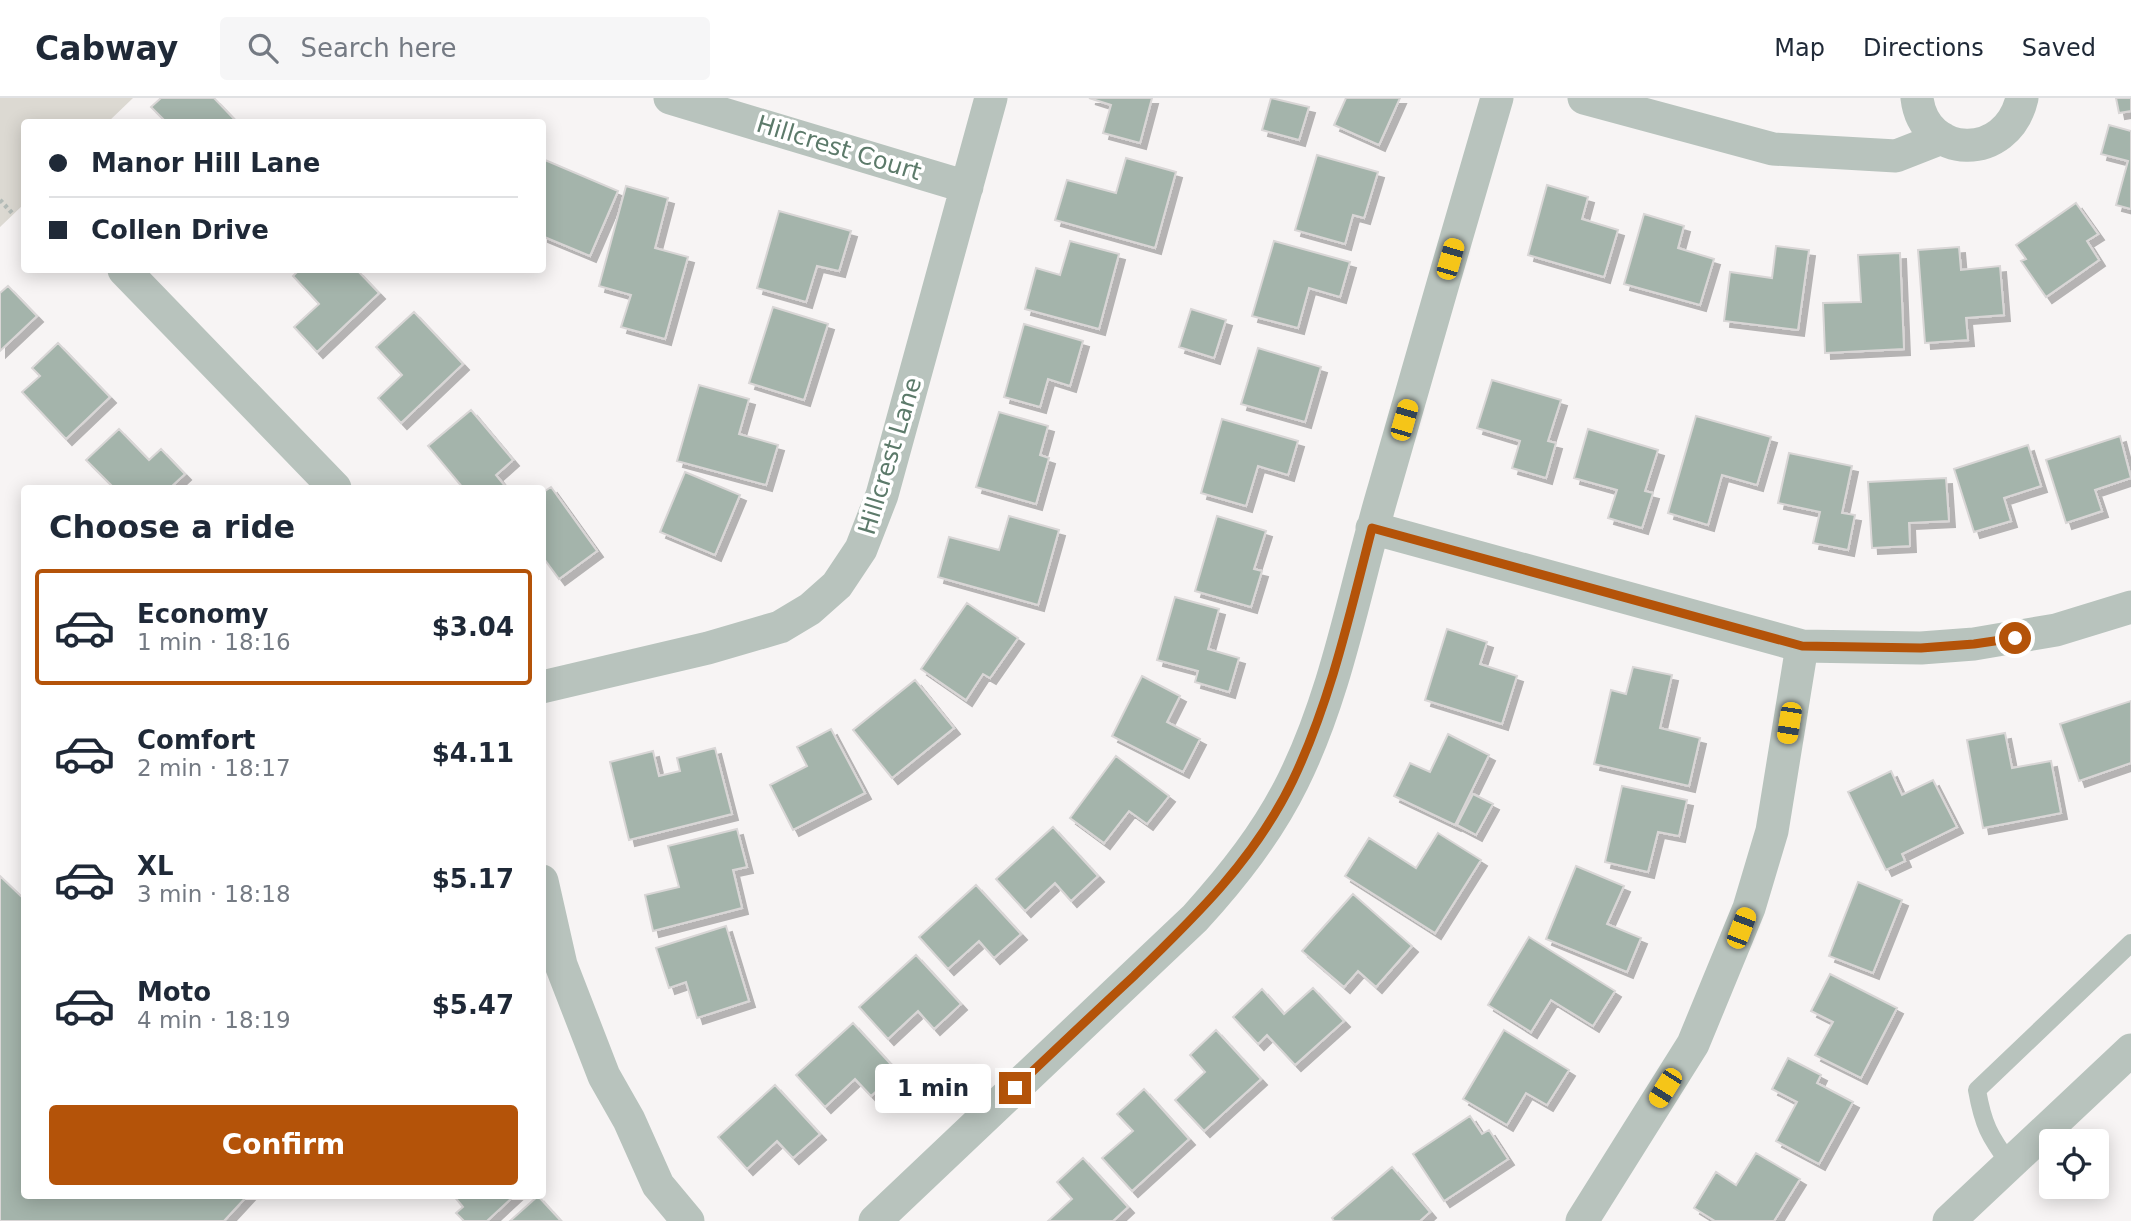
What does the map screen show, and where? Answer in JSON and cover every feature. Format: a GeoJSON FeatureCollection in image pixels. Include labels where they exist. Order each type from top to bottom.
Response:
{"type":"FeatureCollection","features":[{"type":"Feature","properties":{"kind":"street","name":"Hillcrest Court"},"geometry":{"type":"LineString","coordinates":[[670,98],[967,187]]}},
{"type":"Feature","properties":{"kind":"street","name":"Hillcrest Lane"},"geometry":{"type":"LineString","coordinates":[[546,686],[708,648],[780,627],[810,609],[837,584],[861,549],[882,495],[991,98]]}},
{"type":"Feature","properties":{"kind":"street"},"geometry":{"type":"LineString","coordinates":[[875,1221],[1195,918],[1235,872],[1262,834],[1292,782],[1329,691],[1372,528],[1497,98]]}},
{"type":"Feature","properties":{"kind":"street"},"geometry":{"type":"LineString","coordinates":[[1584,98],[1773,149],[1896,156],[1942,138]]}},
{"type":"Feature","properties":{"kind":"street"},"geometry":{"type":"LineString","coordinates":[[1917,98],[1923,119],[1942,138],[1957,144],[1972,145],[1988,142],[2001,135],[2012,124],[2022,98]]}},
{"type":"Feature","properties":{"kind":"street"},"geometry":{"type":"LineString","coordinates":[[127,273],[332,485]]}},
{"type":"Feature","properties":{"kind":"street"},"geometry":{"type":"LineString","coordinates":[[1372,528],[1802,646],[1921,648],[1974,644],[2056,630],[2131,607]]}},
{"type":"Feature","properties":{"kind":"street"},"geometry":{"type":"LineString","coordinates":[[1582,1221],[1693,1044],[1749,908],[1772,831],[1802,646]]}},
{"type":"Feature","properties":{"kind":"street"},"geometry":{"type":"LineString","coordinates":[[546,899],[561,965],[604,1076],[629,1120],[658,1185],[688,1221]]}},
{"type":"Feature","properties":{"kind":"street"},"geometry":{"type":"LineString","coordinates":[[1949,1221],[2131,1049]]}},
{"type":"Feature","properties":{"kind":"lane"},"geometry":{"type":"LineString","coordinates":[[2010,1164],[1990,1138],[1977,1090],[2131,943]]}},
{"type":"Feature","properties":{"kind":"path"},"geometry":{"type":"LineString","coordinates":[[0,200],[13,214]]}},
{"type":"Feature","properties":{"kind":"shaded area"},"geometry":{"type":"Polygon","coordinates":[[[0,98],[133,98],[111,119],[21,119],[21,207],[0,227],[0,98]]]}},
{"type":"Feature","properties":{"kind":"building"},"geometry":{"type":"Polygon","coordinates":[[[161,98],[214,98],[234,119],[163,119],[151,107],[161,98]]]}},
{"type":"Feature","properties":{"kind":"building"},"geometry":{"type":"Polygon","coordinates":[[[1089,98],[1152,98],[1140,143],[1103,133],[1111,105],[1089,98]]]}},
{"type":"Feature","properties":{"kind":"building"},"geometry":{"type":"Polygon","coordinates":[[[1271,98],[1309,107],[1299,140],[1262,130],[1271,98]]]}},
{"type":"Feature","properties":{"kind":"building"},"geometry":{"type":"Polygon","coordinates":[[[1346,98],[1400,98],[1379,145],[1334,125],[1346,98]]]}},
{"type":"Feature","properties":{"kind":"building"},"geometry":{"type":"Polygon","coordinates":[[[2116,98],[2131,98],[2131,111],[2119,113],[2116,98]]]}},
{"type":"Feature","properties":{"kind":"building"},"geometry":{"type":"Polygon","coordinates":[[[2109,125],[2131,131],[2131,209],[2116,205],[2128,161],[2101,154],[2109,125]]]}},
{"type":"Feature","properties":{"kind":"building"},"geometry":{"type":"Polygon","coordinates":[[[1317,155],[1378,172],[1364,218],[1353,215],[1345,244],[1295,230],[1317,155]]]}},
{"type":"Feature","properties":{"kind":"building"},"geometry":{"type":"Polygon","coordinates":[[[1126,158],[1176,172],[1155,248],[1055,220],[1067,180],[1116,193],[1126,158]]]}},
{"type":"Feature","properties":{"kind":"building"},"geometry":{"type":"Polygon","coordinates":[[[546,160],[618,191],[590,256],[546,238],[546,160]]]}},
{"type":"Feature","properties":{"kind":"building"},"geometry":{"type":"Polygon","coordinates":[[[1547,185],[1588,197],[1582,219],[1618,230],[1604,277],[1528,255],[1547,185]]]}},
{"type":"Feature","properties":{"kind":"building"},"geometry":{"type":"Polygon","coordinates":[[[626,186],[668,198],[655,248],[688,257],[665,339],[621,327],[631,295],[599,286],[626,186]]]}},
{"type":"Feature","properties":{"kind":"building"},"geometry":{"type":"Polygon","coordinates":[[[2076,203],[2098,234],[2087,241],[2099,260],[2046,297],[2021,261],[2026,259],[2016,245],[2076,203]]]}},
{"type":"Feature","properties":{"kind":"building"},"geometry":{"type":"Polygon","coordinates":[[[779,211],[851,231],[839,271],[817,266],[806,302],[757,288],[779,211]]]}},
{"type":"Feature","properties":{"kind":"building"},"geometry":{"type":"Polygon","coordinates":[[[1644,214],[1684,226],[1678,248],[1714,259],[1700,305],[1624,284],[1644,214]]]}},
{"type":"Feature","properties":{"kind":"building"},"geometry":{"type":"Polygon","coordinates":[[[1070,241],[1119,254],[1099,329],[1025,309],[1036,268],[1060,275],[1070,241]]]}},
{"type":"Feature","properties":{"kind":"building"},"geometry":{"type":"Polygon","coordinates":[[[1274,241],[1350,262],[1340,297],[1309,288],[1298,328],[1252,316],[1274,241]]]}},
{"type":"Feature","properties":{"kind":"building"},"geometry":{"type":"Polygon","coordinates":[[[1776,246],[1809,250],[1798,330],[1724,321],[1730,272],[1772,278],[1776,246]]]}},
{"type":"Feature","properties":{"kind":"building"},"geometry":{"type":"Polygon","coordinates":[[[1959,247],[1961,270],[2000,266],[2004,315],[1966,318],[1968,340],[1925,343],[1918,250],[1959,247]]]}},
{"type":"Feature","properties":{"kind":"building"},"geometry":{"type":"Polygon","coordinates":[[[1900,253],[1904,349],[1825,353],[1823,303],[1861,302],[1858,255],[1900,253]]]}},
{"type":"Feature","properties":{"kind":"building"},"geometry":{"type":"Polygon","coordinates":[[[296,273],[360,273],[379,293],[317,352],[294,327],[319,304],[293,276],[296,273]]]}},
{"type":"Feature","properties":{"kind":"building"},"geometry":{"type":"Polygon","coordinates":[[[8,286],[37,316],[0,351],[0,293],[8,286]]]}},
{"type":"Feature","properties":{"kind":"building"},"geometry":{"type":"Polygon","coordinates":[[[773,307],[828,324],[804,400],[749,383],[773,307]]]}},
{"type":"Feature","properties":{"kind":"building"},"geometry":{"type":"Polygon","coordinates":[[[1191,309],[1226,320],[1214,358],[1179,347],[1191,309]]]}},
{"type":"Feature","properties":{"kind":"building"},"geometry":{"type":"Polygon","coordinates":[[[414,312],[463,364],[401,423],[378,398],[402,375],[376,347],[414,312]]]}},
{"type":"Feature","properties":{"kind":"building"},"geometry":{"type":"Polygon","coordinates":[[[1024,324],[1083,341],[1070,386],[1048,379],[1040,407],[1004,397],[1024,324]]]}},
{"type":"Feature","properties":{"kind":"building"},"geometry":{"type":"Polygon","coordinates":[[[58,343],[110,397],[66,439],[22,392],[40,376],[32,368],[58,343]]]}},
{"type":"Feature","properties":{"kind":"building"},"geometry":{"type":"Polygon","coordinates":[[[1258,348],[1321,367],[1305,422],[1241,404],[1258,348]]]}},
{"type":"Feature","properties":{"kind":"building"},"geometry":{"type":"Polygon","coordinates":[[[1492,380],[1561,400],[1548,441],[1556,443],[1546,478],[1512,468],[1520,441],[1477,428],[1492,380]]]}},
{"type":"Feature","properties":{"kind":"building"},"geometry":{"type":"Polygon","coordinates":[[[699,385],[749,399],[739,434],[778,445],[766,485],[677,461],[699,385]]]}},
{"type":"Feature","properties":{"kind":"building"},"geometry":{"type":"Polygon","coordinates":[[[471,410],[513,460],[496,475],[504,485],[460,485],[428,446],[471,410]]]}},
{"type":"Feature","properties":{"kind":"building"},"geometry":{"type":"Polygon","coordinates":[[[999,412],[1048,426],[1040,455],[1049,458],[1036,504],[976,487],[999,412]]]}},
{"type":"Feature","properties":{"kind":"building"},"geometry":{"type":"Polygon","coordinates":[[[1696,416],[1771,437],[1757,485],[1722,475],[1708,525],[1668,513],[1696,416]]]}},
{"type":"Feature","properties":{"kind":"building"},"geometry":{"type":"Polygon","coordinates":[[[1222,419],[1298,441],[1288,475],[1258,466],[1246,506],[1201,493],[1222,419]]]}},
{"type":"Feature","properties":{"kind":"building"},"geometry":{"type":"Polygon","coordinates":[[[119,429],[149,460],[161,449],[185,474],[173,485],[111,485],[86,460],[119,429]]]}},
{"type":"Feature","properties":{"kind":"building"},"geometry":{"type":"Polygon","coordinates":[[[1588,429],[1658,450],[1645,491],[1653,493],[1642,528],[1608,518],[1617,490],[1574,478],[1588,429]]]}},
{"type":"Feature","properties":{"kind":"building"},"geometry":{"type":"Polygon","coordinates":[[[2120,436],[2131,478],[2095,490],[2102,511],[2066,523],[2046,460],[2120,436]]]}},
{"type":"Feature","properties":{"kind":"building"},"geometry":{"type":"Polygon","coordinates":[[[2028,445],[2041,486],[2004,498],[2011,521],[1974,532],[1954,469],[2028,445]]]}},
{"type":"Feature","properties":{"kind":"building"},"geometry":{"type":"Polygon","coordinates":[[[1789,453],[1852,466],[1842,513],[1855,515],[1848,550],[1813,543],[1820,512],[1778,503],[1789,453]]]}},
{"type":"Feature","properties":{"kind":"building"},"geometry":{"type":"Polygon","coordinates":[[[685,472],[740,495],[715,555],[660,532],[685,472]]]}},
{"type":"Feature","properties":{"kind":"building"},"geometry":{"type":"Polygon","coordinates":[[[1946,478],[1949,521],[1909,523],[1910,546],[1872,548],[1868,482],[1946,478]]]}},
{"type":"Feature","properties":{"kind":"building"},"geometry":{"type":"Polygon","coordinates":[[[551,487],[597,551],[559,579],[546,561],[546,490],[551,487]]]}},
{"type":"Feature","properties":{"kind":"building"},"geometry":{"type":"Polygon","coordinates":[[[1009,516],[1059,530],[1038,605],[938,577],[949,537],[999,550],[1009,516]]]}},
{"type":"Feature","properties":{"kind":"building"},"geometry":{"type":"Polygon","coordinates":[[[1217,516],[1266,531],[1254,569],[1262,571],[1251,607],[1195,591],[1217,516]]]}},
{"type":"Feature","properties":{"kind":"building"},"geometry":{"type":"Polygon","coordinates":[[[1175,597],[1219,609],[1208,649],[1239,658],[1229,692],[1195,682],[1198,671],[1157,660],[1175,597]]]}},
{"type":"Feature","properties":{"kind":"building"},"geometry":{"type":"Polygon","coordinates":[[[967,603],[1018,638],[990,678],[983,674],[966,700],[921,669],[967,603]]]}},
{"type":"Feature","properties":{"kind":"building"},"geometry":{"type":"Polygon","coordinates":[[[1447,629],[1487,642],[1480,664],[1517,676],[1502,724],[1425,700],[1447,629]]]}},
{"type":"Feature","properties":{"kind":"building"},"geometry":{"type":"Polygon","coordinates":[[[1633,667],[1672,675],[1660,728],[1700,738],[1689,786],[1594,764],[1611,690],[1626,694],[1633,667]]]}},
{"type":"Feature","properties":{"kind":"building"},"geometry":{"type":"Polygon","coordinates":[[[1142,676],[1180,696],[1167,722],[1200,739],[1183,772],[1112,736],[1142,676]]]}},
{"type":"Feature","properties":{"kind":"building"},"geometry":{"type":"Polygon","coordinates":[[[915,680],[954,728],[892,778],[853,730],[915,680]]]}},
{"type":"Feature","properties":{"kind":"building"},"geometry":{"type":"Polygon","coordinates":[[[2131,701],[2131,763],[2079,781],[2060,724],[2131,701]]]}},
{"type":"Feature","properties":{"kind":"building"},"geometry":{"type":"Polygon","coordinates":[[[831,729],[865,793],[793,830],[770,785],[807,766],[797,747],[831,729]]]}},
{"type":"Feature","properties":{"kind":"building"},"geometry":{"type":"Polygon","coordinates":[[[2005,733],[2012,768],[2051,761],[2061,813],[1983,828],[1967,740],[2005,733]]]}},
{"type":"Feature","properties":{"kind":"building"},"geometry":{"type":"Polygon","coordinates":[[[1448,734],[1489,755],[1455,825],[1394,796],[1410,763],[1430,772],[1448,734]]]}},
{"type":"Feature","properties":{"kind":"building"},"geometry":{"type":"Polygon","coordinates":[[[715,748],[732,814],[629,840],[610,762],[653,751],[659,776],[680,771],[677,758],[715,748]]]}},
{"type":"Feature","properties":{"kind":"building"},"geometry":{"type":"Polygon","coordinates":[[[1116,756],[1169,796],[1147,824],[1129,811],[1104,843],[1070,818],[1116,756]]]}},
{"type":"Feature","properties":{"kind":"building"},"geometry":{"type":"Polygon","coordinates":[[[1891,771],[1902,795],[1933,780],[1957,827],[1902,854],[1905,861],[1886,870],[1848,792],[1891,771]]]}},
{"type":"Feature","properties":{"kind":"building"},"geometry":{"type":"Polygon","coordinates":[[[1622,786],[1687,800],[1679,836],[1658,832],[1648,872],[1605,862],[1622,786]]]}},
{"type":"Feature","properties":{"kind":"building"},"geometry":{"type":"Polygon","coordinates":[[[1473,794],[1493,804],[1476,835],[1457,825],[1473,794]]]}},
{"type":"Feature","properties":{"kind":"building"},"geometry":{"type":"Polygon","coordinates":[[[1053,827],[1098,876],[1071,901],[1055,883],[1025,911],[996,879],[1053,827]]]}},
{"type":"Feature","properties":{"kind":"building"},"geometry":{"type":"Polygon","coordinates":[[[737,829],[747,867],[733,870],[742,908],[653,931],[645,895],[679,887],[668,846],[737,829]]]}},
{"type":"Feature","properties":{"kind":"building"},"geometry":{"type":"Polygon","coordinates":[[[1438,833],[1481,860],[1435,933],[1345,876],[1369,838],[1416,868],[1438,833]]]}},
{"type":"Feature","properties":{"kind":"building"},"geometry":{"type":"Polygon","coordinates":[[[1576,866],[1624,886],[1607,924],[1641,938],[1627,972],[1546,939],[1576,866]]]}},
{"type":"Feature","properties":{"kind":"building"},"geometry":{"type":"Polygon","coordinates":[[[0,876],[21,896],[21,1199],[244,1199],[224,1221],[0,1221],[0,876]]]}},
{"type":"Feature","properties":{"kind":"building"},"geometry":{"type":"Polygon","coordinates":[[[1858,882],[1902,900],[1873,973],[1829,956],[1858,882]]]}},
{"type":"Feature","properties":{"kind":"building"},"geometry":{"type":"Polygon","coordinates":[[[976,885],[1021,934],[994,958],[979,941],[948,969],[919,937],[976,885]]]}},
{"type":"Feature","properties":{"kind":"building"},"geometry":{"type":"Polygon","coordinates":[[[1353,894],[1412,946],[1376,987],[1358,971],[1344,987],[1302,951],[1353,894]]]}},
{"type":"Feature","properties":{"kind":"building"},"geometry":{"type":"Polygon","coordinates":[[[726,926],[749,1001],[697,1018],[686,982],[669,988],[656,948],[726,926]]]}},
{"type":"Feature","properties":{"kind":"building"},"geometry":{"type":"Polygon","coordinates":[[[1529,937],[1615,991],[1593,1026],[1551,1000],[1531,1032],[1488,1005],[1529,937]]]}},
{"type":"Feature","properties":{"kind":"building"},"geometry":{"type":"Polygon","coordinates":[[[916,955],[961,1004],[934,1029],[918,1011],[888,1039],[859,1007],[916,955]]]}},
{"type":"Feature","properties":{"kind":"building"},"geometry":{"type":"Polygon","coordinates":[[[1830,974],[1897,1008],[1861,1078],[1815,1055],[1833,1022],[1811,1011],[1830,974]]]}},
{"type":"Feature","properties":{"kind":"building"},"geometry":{"type":"Polygon","coordinates":[[[1313,988],[1344,1021],[1295,1065],[1267,1035],[1258,1044],[1233,1017],[1262,989],[1284,1014],[1313,988]]]}},
{"type":"Feature","properties":{"kind":"building"},"geometry":{"type":"Polygon","coordinates":[[[853,1023],[898,1072],[871,1096],[855,1079],[825,1107],[796,1075],[853,1023]]]}},
{"type":"Feature","properties":{"kind":"building"},"geometry":{"type":"Polygon","coordinates":[[[1216,1030],[1261,1079],[1204,1131],[1175,1100],[1205,1072],[1190,1055],[1216,1030]]]}},
{"type":"Feature","properties":{"kind":"building"},"geometry":{"type":"Polygon","coordinates":[[[1504,1030],[1569,1070],[1547,1105],[1526,1093],[1507,1125],[1463,1099],[1504,1030]]]}},
{"type":"Feature","properties":{"kind":"building"},"geometry":{"type":"Polygon","coordinates":[[[1788,1058],[1821,1075],[1817,1083],[1853,1102],[1819,1164],[1776,1141],[1797,1102],[1772,1089],[1788,1058]]]}},
{"type":"Feature","properties":{"kind":"building"},"geometry":{"type":"Polygon","coordinates":[[[775,1085],[820,1134],[793,1158],[777,1141],[747,1169],[718,1137],[775,1085]]]}},
{"type":"Feature","properties":{"kind":"building"},"geometry":{"type":"Polygon","coordinates":[[[1144,1089],[1189,1139],[1132,1191],[1102,1158],[1133,1131],[1117,1114],[1144,1089]]]}},
{"type":"Feature","properties":{"kind":"building"},"geometry":{"type":"Polygon","coordinates":[[[1470,1116],[1482,1134],[1489,1130],[1508,1159],[1444,1201],[1413,1154],[1470,1116]]]}},
{"type":"Feature","properties":{"kind":"building"},"geometry":{"type":"Polygon","coordinates":[[[1756,1153],[1800,1179],[1774,1221],[1715,1221],[1694,1208],[1716,1172],[1736,1185],[1756,1153]]]}},
{"type":"Feature","properties":{"kind":"building"},"geometry":{"type":"Polygon","coordinates":[[[1083,1158],[1128,1207],[1113,1221],[1048,1221],[1072,1199],[1057,1182],[1083,1158]]]}},
{"type":"Feature","properties":{"kind":"building"},"geometry":{"type":"Polygon","coordinates":[[[1392,1167],[1430,1212],[1420,1221],[1334,1221],[1332,1218],[1392,1167]]]}},
{"type":"Feature","properties":{"kind":"building"},"geometry":{"type":"Polygon","coordinates":[[[456,1199],[511,1199],[487,1221],[464,1221],[456,1213],[463,1207],[456,1199]]]}},
{"type":"Feature","properties":{"kind":"building"},"geometry":{"type":"Polygon","coordinates":[[[535,1199],[541,1199],[561,1221],[510,1221],[535,1199]]]}},
{"type":"Feature","properties":{"kind":"route"},"geometry":{"type":"LineString","coordinates":[[1015,1088],[1195,918],[1228,881],[1262,834],[1292,782],[1314,733],[1329,691],[1372,528],[1802,646],[1921,648],[2015,638]]}}]}
